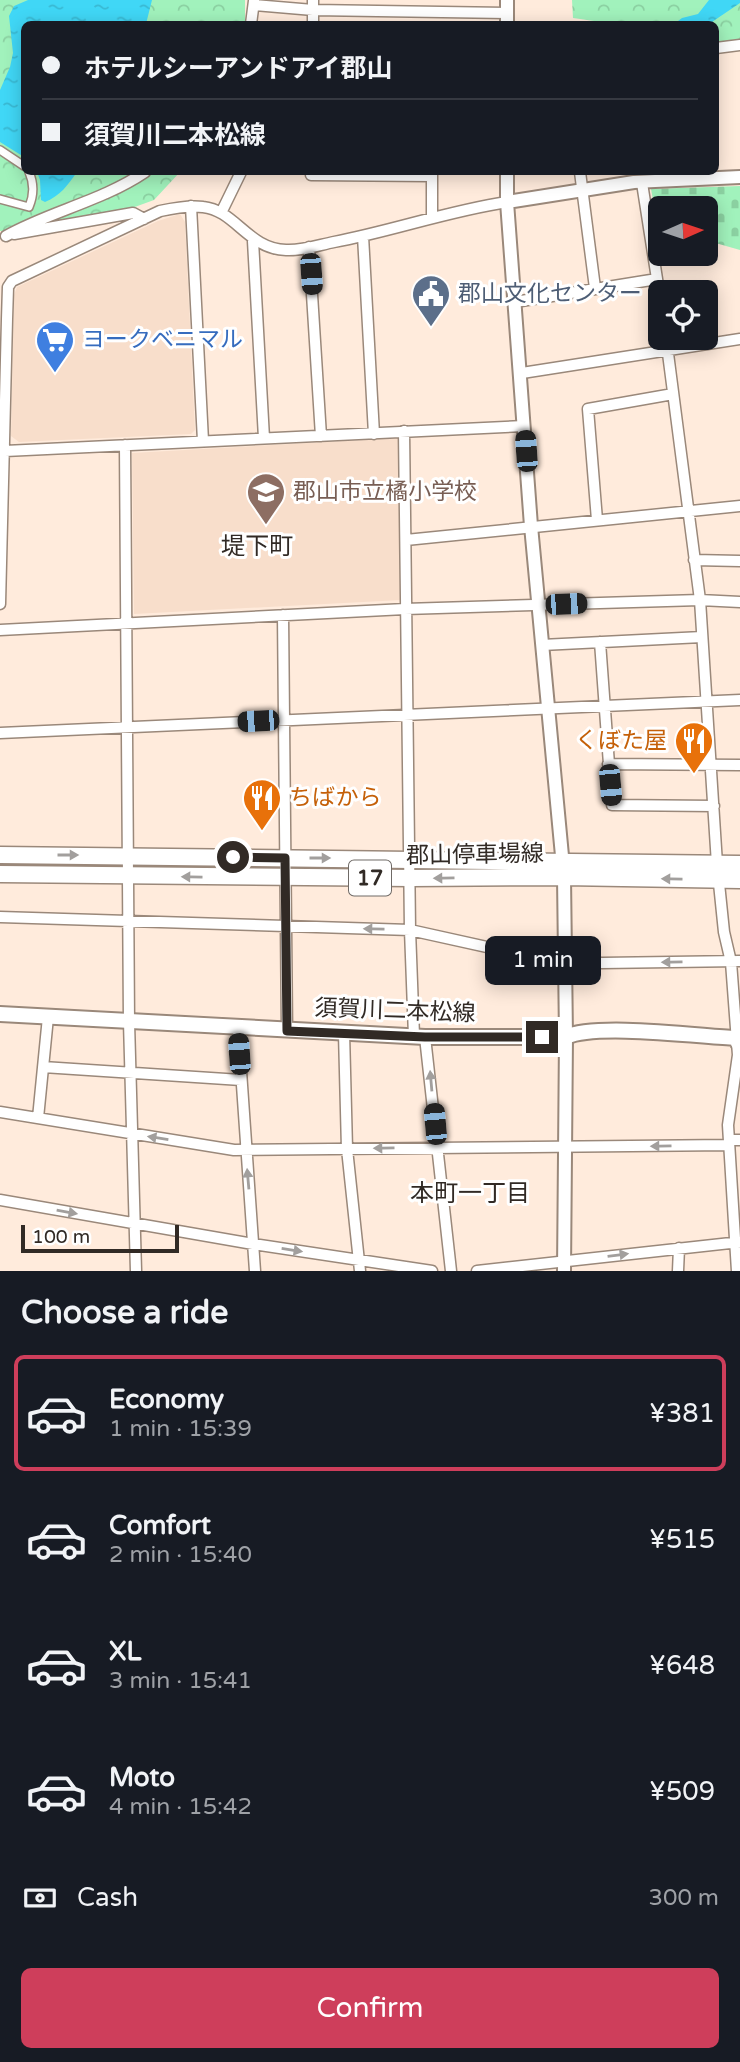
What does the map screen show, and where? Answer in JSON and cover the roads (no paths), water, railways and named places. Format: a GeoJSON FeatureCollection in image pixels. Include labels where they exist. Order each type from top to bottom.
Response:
{"type":"FeatureCollection","features":[{"type":"Feature","properties":{"kind":"main road","name":"郡山停車場線"},"geometry":{"type":"LineString","coordinates":[[0,855],[411,859],[563,869],[717,872],[740,880]]}},
{"type":"Feature","properties":{"kind":"main road","name":"郡山停車場線"},"geometry":{"type":"LineString","coordinates":[[717,872],[740,864]]}},
{"type":"Feature","properties":{"kind":"main road","name":"郡山停車場線"},"geometry":{"type":"LineString","coordinates":[[0,874],[411,878],[563,869]]}},
{"type":"Feature","properties":{"kind":"main road","name":"須賀川二本松線"},"geometry":{"type":"LineString","coordinates":[[0,1014],[419,1036],[566,1037],[576,1032],[636,1032],[737,1042]]}},
{"type":"Feature","properties":{"kind":"street"},"geometry":{"type":"LineString","coordinates":[[251,21],[254,2],[507,13]]}},
{"type":"Feature","properties":{"kind":"street"},"geometry":{"type":"LineString","coordinates":[[433,11],[433,21]]}},
{"type":"Feature","properties":{"kind":"street"},"geometry":{"type":"LineString","coordinates":[[719,48],[740,45]]}},
{"type":"Feature","properties":{"kind":"street"},"geometry":{"type":"LineString","coordinates":[[0,149],[21,164]]}},
{"type":"Feature","properties":{"kind":"street"},"geometry":{"type":"LineString","coordinates":[[0,199],[29,207],[33,190],[30,175]]}},
{"type":"Feature","properties":{"kind":"street"},"geometry":{"type":"LineString","coordinates":[[3,236],[105,195],[140,175]]}},
{"type":"Feature","properties":{"kind":"street"},"geometry":{"type":"LineString","coordinates":[[221,214],[240,175]]}},
{"type":"Feature","properties":{"kind":"street"},"geometry":{"type":"LineString","coordinates":[[432,175],[432,218]]}},
{"type":"Feature","properties":{"kind":"street"},"geometry":{"type":"LineString","coordinates":[[507,175],[531,526],[563,869],[566,1037],[564,1266]]}},
{"type":"Feature","properties":{"kind":"street"},"geometry":{"type":"LineString","coordinates":[[580,175],[595,288]]}},
{"type":"Feature","properties":{"kind":"street"},"geometry":{"type":"LineString","coordinates":[[0,604],[5,451],[2,416],[4,319],[8,287],[12,281],[160,211],[191,206],[205,207],[230,218],[253,240],[286,250],[363,236],[507,202],[637,179],[740,177]]}},
{"type":"Feature","properties":{"kind":"street"},"geometry":{"type":"LineString","coordinates":[[515,302],[657,279],[637,179]]}},
{"type":"Feature","properties":{"kind":"street"},"geometry":{"type":"LineString","coordinates":[[191,206],[203,441]]}},
{"type":"Feature","properties":{"kind":"street"},"geometry":{"type":"LineString","coordinates":[[3,236],[133,214],[144,219]]}},
{"type":"Feature","properties":{"kind":"street"},"geometry":{"type":"LineString","coordinates":[[363,236],[374,433]]}},
{"type":"Feature","properties":{"kind":"street"},"geometry":{"type":"LineString","coordinates":[[253,240],[264,438]]}},
{"type":"Feature","properties":{"kind":"street"},"geometry":{"type":"LineString","coordinates":[[309,247],[321,436]]}},
{"type":"Feature","properties":{"kind":"street"},"geometry":{"type":"LineString","coordinates":[[522,373],[740,339]]}},
{"type":"Feature","properties":{"kind":"street"},"geometry":{"type":"LineString","coordinates":[[668,351],[699,600],[717,872],[724,932],[735,962],[738,1055],[728,1125],[738,1242],[737,1271]]}},
{"type":"Feature","properties":{"kind":"street"},"geometry":{"type":"LineString","coordinates":[[597,520],[589,409],[673,394]]}},
{"type":"Feature","properties":{"kind":"street"},"geometry":{"type":"LineString","coordinates":[[5,451],[524,426]]}},
{"type":"Feature","properties":{"kind":"street"},"geometry":{"type":"LineString","coordinates":[[404,431],[410,930],[419,1036],[429,1057],[436,1147],[451,1271]]}},
{"type":"Feature","properties":{"kind":"street"},"geometry":{"type":"LineString","coordinates":[[125,445],[129,1022],[136,1271]]}},
{"type":"Feature","properties":{"kind":"street"},"geometry":{"type":"LineString","coordinates":[[406,540],[740,506]]}},
{"type":"Feature","properties":{"kind":"street"},"geometry":{"type":"LineString","coordinates":[[694,560],[740,561]]}},
{"type":"Feature","properties":{"kind":"street"},"geometry":{"type":"LineString","coordinates":[[0,630],[405,609],[699,600],[740,602]]}},
{"type":"Feature","properties":{"kind":"street"},"geometry":{"type":"LineString","coordinates":[[283,615],[287,1031]]}},
{"type":"Feature","properties":{"kind":"street"},"geometry":{"type":"LineString","coordinates":[[542,645],[702,637]]}},
{"type":"Feature","properties":{"kind":"street"},"geometry":{"type":"LineString","coordinates":[[600,642],[612,805],[714,806]]}},
{"type":"Feature","properties":{"kind":"street"},"geometry":{"type":"LineString","coordinates":[[0,733],[740,700]]}},
{"type":"Feature","properties":{"kind":"street"},"geometry":{"type":"LineString","coordinates":[[608,764],[740,765]]}},
{"type":"Feature","properties":{"kind":"street"},"geometry":{"type":"LineString","coordinates":[[0,917],[410,930],[546,961],[735,962]]}},
{"type":"Feature","properties":{"kind":"street"},"geometry":{"type":"LineString","coordinates":[[38,1118],[48,1017]]}},
{"type":"Feature","properties":{"kind":"street"},"geometry":{"type":"LineString","coordinates":[[238,1028],[255,1271]]}},
{"type":"Feature","properties":{"kind":"street"},"geometry":{"type":"LineString","coordinates":[[344,1033],[347,1149],[359,1266]]}},
{"type":"Feature","properties":{"kind":"street"},"geometry":{"type":"LineString","coordinates":[[43,1068],[241,1080]]}},
{"type":"Feature","properties":{"kind":"street"},"geometry":{"type":"LineString","coordinates":[[0,1112],[234,1150],[729,1143],[740,1140]]}},
{"type":"Feature","properties":{"kind":"street"},"geometry":{"type":"LineString","coordinates":[[0,1200],[253,1244],[359,1266],[432,1271]]}},
{"type":"Feature","properties":{"kind":"street"},"geometry":{"type":"LineString","coordinates":[[477,1271],[564,1266],[679,1248],[738,1242]]}},
{"type":"Feature","properties":{"kind":"street"},"geometry":{"type":"LineString","coordinates":[[678,1271],[679,1248]]}},
{"type":"Feature","properties":{"kind":"water"},"geometry":{"type":"Polygon","coordinates":[[[28,0],[152,0],[147,21],[21,21],[21,155],[0,142],[0,90],[13,53],[9,16],[14,6],[28,0]]]}},
{"type":"Feature","properties":{"kind":"water"},"geometry":{"type":"Polygon","coordinates":[[[709,0],[740,0],[740,3],[713,21],[678,21],[698,14],[709,0]]]}},
{"type":"Feature","properties":{"kind":"water"},"geometry":{"type":"Polygon","coordinates":[[[38,175],[75,175],[67,186],[45,202],[41,200],[38,175]]]}},
{"type":"Feature","properties":{"kind":"place","name":"郡山文化センター"},"geometry":{"type":"Point","coordinates":[431,328]}},
{"type":"Feature","properties":{"kind":"place","name":"ヨークベニマル"},"geometry":{"type":"Point","coordinates":[55,374]}},
{"type":"Feature","properties":{"kind":"place","name":"郡山市立橘小学校"},"geometry":{"type":"Point","coordinates":[266,526]}},
{"type":"Feature","properties":{"kind":"place","name":"くぼた屋"},"geometry":{"type":"Point","coordinates":[694,775]}},
{"type":"Feature","properties":{"kind":"place","name":"ちばから"},"geometry":{"type":"Point","coordinates":[262,832]}},
{"type":"Feature","properties":{"kind":"district","name":"堤下町"},"geometry":{"type":"Point","coordinates":[257,546]}},
{"type":"Feature","properties":{"kind":"district","name":"本町一丁目"},"geometry":{"type":"Point","coordinates":[470,1193]}}]}
